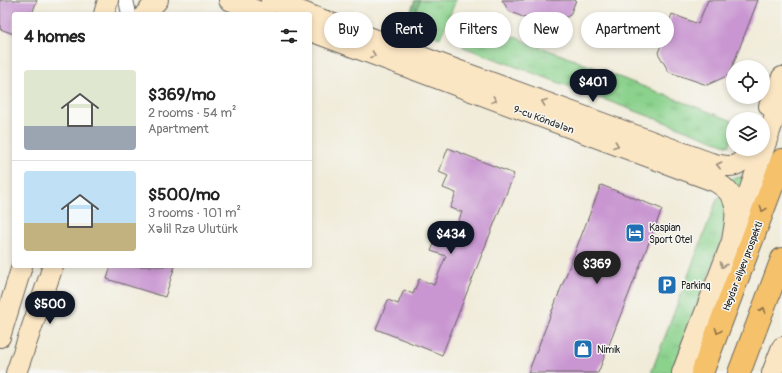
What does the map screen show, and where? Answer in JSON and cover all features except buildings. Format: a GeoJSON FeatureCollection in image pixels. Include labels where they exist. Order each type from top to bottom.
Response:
{"type":"FeatureCollection","features":[{"type":"Feature","properties":{"kind":"highway","name":"Heydər Əliyev prospekti"},"geometry":{"type":"LineString","coordinates":[[702,373],[782,160]]}},
{"type":"Feature","properties":{"kind":"highway"},"geometry":{"type":"LineString","coordinates":[[739,373],[782,259]]}},
{"type":"Feature","properties":{"kind":"main road"},"geometry":{"type":"LineString","coordinates":[[105,12],[108,0]]}},
{"type":"Feature","properties":{"kind":"main road"},"geometry":{"type":"LineString","coordinates":[[141,12],[145,0]]}},
{"type":"Feature","properties":{"kind":"main road"},"geometry":{"type":"LineString","coordinates":[[147,12],[158,0]]}},
{"type":"Feature","properties":{"kind":"main road"},"geometry":{"type":"LineString","coordinates":[[229,0],[260,12]]}},
{"type":"Feature","properties":{"kind":"main road","name":"9-cu Köndələn"},"geometry":{"type":"LineString","coordinates":[[271,0],[304,12]]}},
{"type":"Feature","properties":{"kind":"main road","name":"9-cu Köndələn"},"geometry":{"type":"LineString","coordinates":[[312,15],[711,163],[724,166],[733,166],[741,162],[745,156]]}},
{"type":"Feature","properties":{"kind":"main road","name":"9-cu Köndələn"},"geometry":{"type":"LineString","coordinates":[[312,32],[716,182],[728,191],[733,197],[736,205],[732,241]]}},
{"type":"Feature","properties":{"kind":"main road"},"geometry":{"type":"LineString","coordinates":[[767,112],[782,77]]}},
{"type":"Feature","properties":{"kind":"main road"},"geometry":{"type":"LineString","coordinates":[[682,373],[732,241],[782,96]]}},
{"type":"Feature","properties":{"kind":"main road"},"geometry":{"type":"LineString","coordinates":[[0,337],[21,268]]}},
{"type":"Feature","properties":{"kind":"main road"},"geometry":{"type":"LineString","coordinates":[[16,373],[52,268]]}},
{"type":"Feature","properties":{"kind":"main road"},"geometry":{"type":"LineString","coordinates":[[772,373],[782,347]]}},
{"type":"Feature","properties":{"kind":"street"},"geometry":{"type":"LineString","coordinates":[[126,0],[129,12]]}},
{"type":"Feature","properties":{"kind":"green space"},"geometry":{"type":"Polygon","coordinates":[[[415,0],[420,0],[415,12],[410,12],[415,0]]]}},
{"type":"Feature","properties":{"kind":"green space"},"geometry":{"type":"Polygon","coordinates":[[[420,0],[456,0],[451,12],[445,12],[445,26],[440,38],[437,37],[437,12],[415,12],[420,0]]]}},
{"type":"Feature","properties":{"kind":"green space"},"geometry":{"type":"Polygon","coordinates":[[[511,36],[519,39],[519,48],[543,48],[726,118],[726,145],[466,48],[511,48],[511,36]]]}},
{"type":"Feature","properties":{"kind":"green space"},"geometry":{"type":"Polygon","coordinates":[[[748,171],[740,196],[726,179],[741,177],[748,171]]]}},
{"type":"Feature","properties":{"kind":"green space"},"geometry":{"type":"Polygon","coordinates":[[[718,197],[725,200],[729,221],[672,373],[651,373],[718,197]]]}},
{"type":"Feature","properties":{"kind":"place","name":"Kaspian Sport Otel"},"geometry":{"type":"Point","coordinates":[635,233]}},
{"type":"Feature","properties":{"kind":"place","name":"Parkinq"},"geometry":{"type":"Point","coordinates":[667,285]}},
{"type":"Feature","properties":{"kind":"place","name":"Nimik"},"geometry":{"type":"Point","coordinates":[583,349]}}]}
